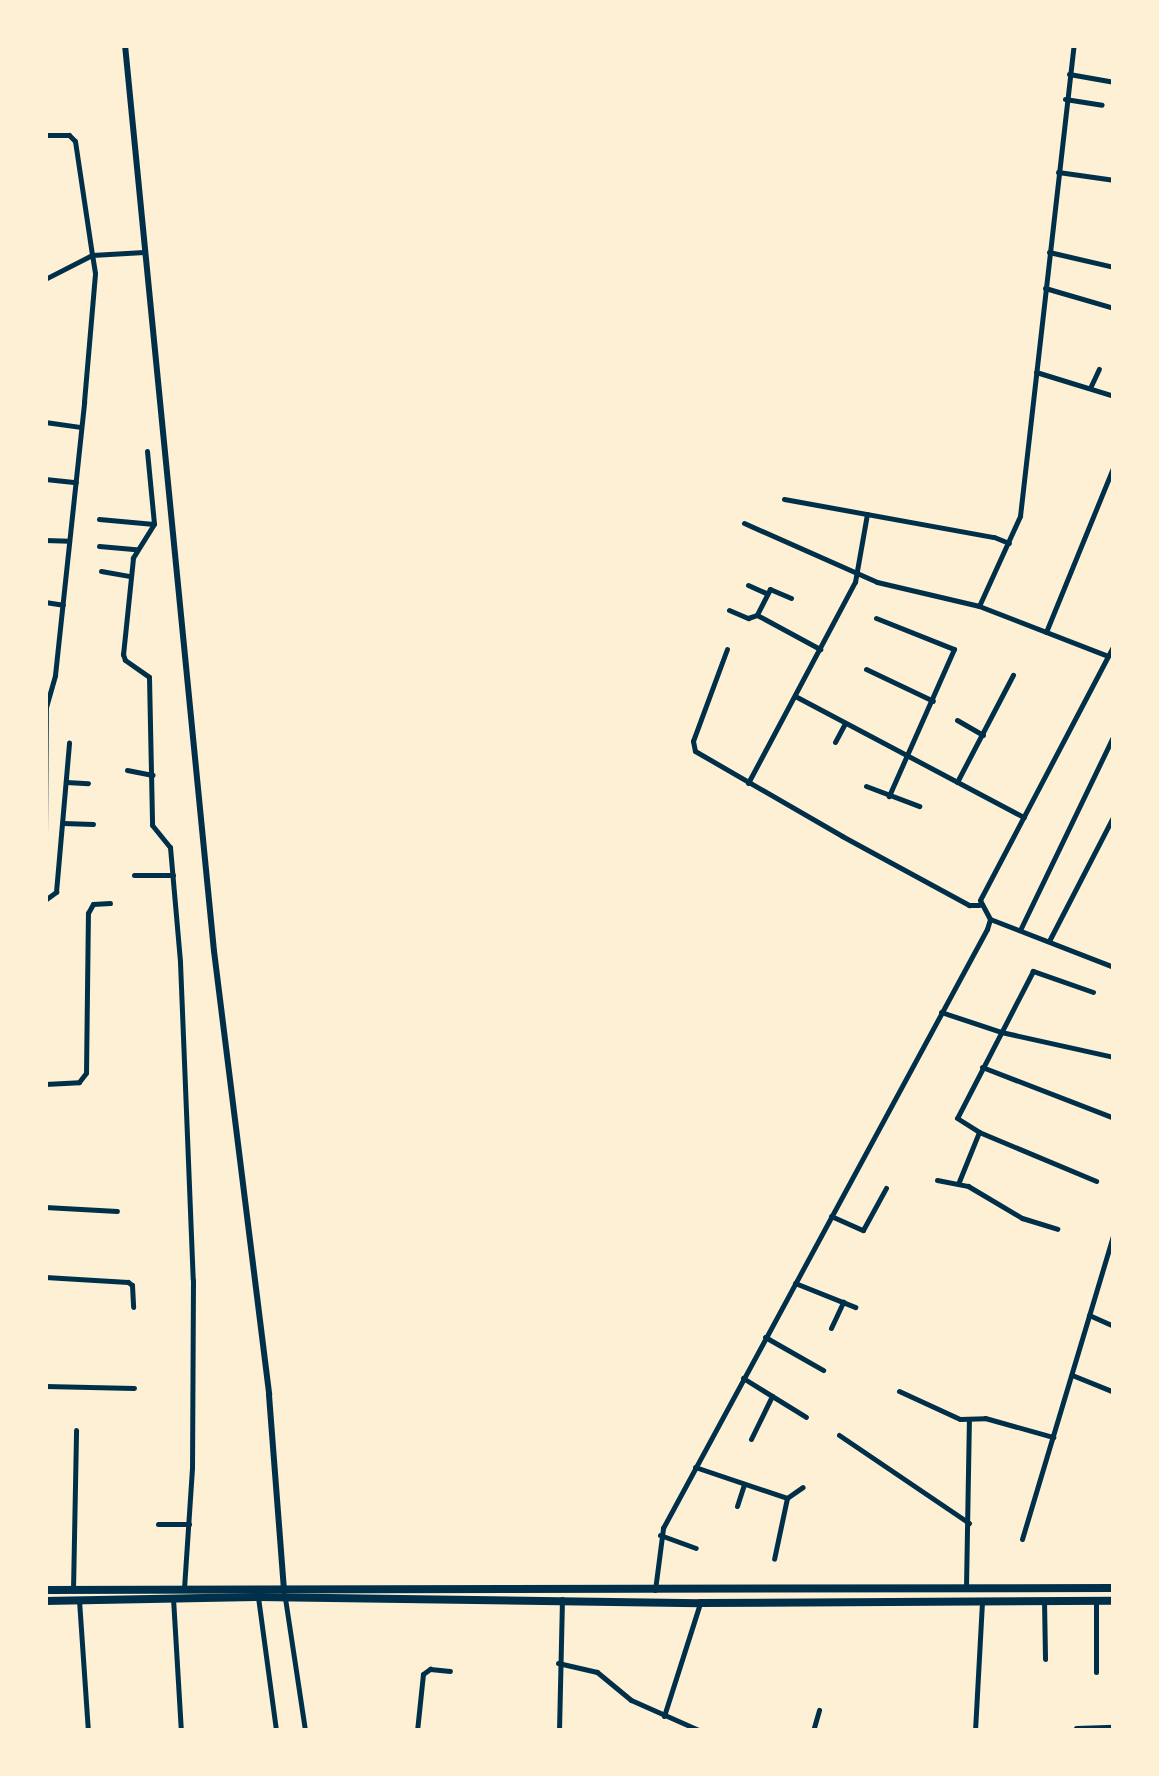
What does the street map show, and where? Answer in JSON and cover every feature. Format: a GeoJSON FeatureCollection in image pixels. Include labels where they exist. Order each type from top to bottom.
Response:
{"type":"FeatureCollection","features":[{"type":"Feature","properties":{"kind":"main road"},"geometry":{"type":"LineString","coordinates":[[45,1600],[173,1598],[284,1586],[655,1590],[1114,1588]]}},
{"type":"Feature","properties":{"kind":"main road"},"geometry":{"type":"LineString","coordinates":[[45,1590],[184,1587],[258,1591],[285,1598],[655,1602],[1114,1600]]}},
{"type":"Feature","properties":{"kind":"main road"},"geometry":{"type":"LineString","coordinates":[[655,1590],[655,1602]]}},
{"type":"Feature","properties":{"kind":"main road"},"geometry":{"type":"LineString","coordinates":[[966,1590],[966,1602]]}},
{"type":"Feature","properties":{"kind":"main road"},"geometry":{"type":"LineString","coordinates":[[982,1590],[982,1602]]}},
{"type":"Feature","properties":{"kind":"street"},"geometry":{"type":"LineString","coordinates":[[125,45],[214,951],[269,1394],[285,1598],[305,1731]]}},
{"type":"Feature","properties":{"kind":"street"},"geometry":{"type":"LineString","coordinates":[[979,606],[1020,516],[1074,45]]}},
{"type":"Feature","properties":{"kind":"street"},"geometry":{"type":"LineString","coordinates":[[1069,74],[1114,82]]}},
{"type":"Feature","properties":{"kind":"street"},"geometry":{"type":"LineString","coordinates":[[1066,99],[1102,105]]}},
{"type":"Feature","properties":{"kind":"street"},"geometry":{"type":"LineString","coordinates":[[45,125],[47,135],[69,135],[75,141],[95,273],[64,604],[52,693],[46,705],[45,838]]}},
{"type":"Feature","properties":{"kind":"street"},"geometry":{"type":"LineString","coordinates":[[1058,172],[1114,180]]}},
{"type":"Feature","properties":{"kind":"street"},"geometry":{"type":"LineString","coordinates":[[45,279],[92,255],[144,252]]}},
{"type":"Feature","properties":{"kind":"street"},"geometry":{"type":"LineString","coordinates":[[1049,252],[1114,267]]}},
{"type":"Feature","properties":{"kind":"street"},"geometry":{"type":"LineString","coordinates":[[1045,288],[1114,308]]}},
{"type":"Feature","properties":{"kind":"street"},"geometry":{"type":"LineString","coordinates":[[1090,388],[1098,369]]}},
{"type":"Feature","properties":{"kind":"street"},"geometry":{"type":"LineString","coordinates":[[1034,371],[1114,396]]}},
{"type":"Feature","properties":{"kind":"street"},"geometry":{"type":"LineString","coordinates":[[45,422],[80,427]]}},
{"type":"Feature","properties":{"kind":"street"},"geometry":{"type":"LineString","coordinates":[[147,451],[154,524],[136,549],[129,576],[123,654],[125,660],[149,676],[152,826],[170,847],[173,874],[192,1225],[189,1524],[184,1587]]}},
{"type":"Feature","properties":{"kind":"street"},"geometry":{"type":"LineString","coordinates":[[1046,632],[1114,465]]}},
{"type":"Feature","properties":{"kind":"street"},"geometry":{"type":"LineString","coordinates":[[45,479],[76,482]]}},
{"type":"Feature","properties":{"kind":"street"},"geometry":{"type":"LineString","coordinates":[[784,499],[994,536],[1009,543]]}},
{"type":"Feature","properties":{"kind":"street"},"geometry":{"type":"LineString","coordinates":[[748,783],[858,574],[867,514]]}},
{"type":"Feature","properties":{"kind":"street"},"geometry":{"type":"LineString","coordinates":[[98,519],[154,524]]}},
{"type":"Feature","properties":{"kind":"street"},"geometry":{"type":"LineString","coordinates":[[744,523],[858,574],[902,590],[979,606],[1108,656]]}},
{"type":"Feature","properties":{"kind":"street"},"geometry":{"type":"LineString","coordinates":[[45,540],[69,541]]}},
{"type":"Feature","properties":{"kind":"street"},"geometry":{"type":"LineString","coordinates":[[99,546],[136,549]]}},
{"type":"Feature","properties":{"kind":"street"},"geometry":{"type":"LineString","coordinates":[[101,571],[129,576]]}},
{"type":"Feature","properties":{"kind":"street"},"geometry":{"type":"LineString","coordinates":[[748,584],[766,594]]}},
{"type":"Feature","properties":{"kind":"street"},"geometry":{"type":"LineString","coordinates":[[729,610],[748,618],[756,615],[770,589],[791,598]]}},
{"type":"Feature","properties":{"kind":"street"},"geometry":{"type":"LineString","coordinates":[[45,602],[64,604]]}},
{"type":"Feature","properties":{"kind":"street"},"geometry":{"type":"LineString","coordinates":[[756,615],[820,649]]}},
{"type":"Feature","properties":{"kind":"street"},"geometry":{"type":"LineString","coordinates":[[876,618],[954,649],[889,796]]}},
{"type":"Feature","properties":{"kind":"street"},"geometry":{"type":"LineString","coordinates":[[979,906],[1114,645]]}},
{"type":"Feature","properties":{"kind":"street"},"geometry":{"type":"LineString","coordinates":[[727,649],[691,746],[748,783],[979,906],[990,919],[1021,928],[1114,968]]}},
{"type":"Feature","properties":{"kind":"street"},"geometry":{"type":"LineString","coordinates":[[866,669],[933,701]]}},
{"type":"Feature","properties":{"kind":"street"},"geometry":{"type":"LineString","coordinates":[[956,782],[1013,675]]}},
{"type":"Feature","properties":{"kind":"street"},"geometry":{"type":"LineString","coordinates":[[795,696],[1024,816]]}},
{"type":"Feature","properties":{"kind":"street"},"geometry":{"type":"LineString","coordinates":[[957,720],[984,735]]}},
{"type":"Feature","properties":{"kind":"street"},"geometry":{"type":"LineString","coordinates":[[835,742],[845,723]]}},
{"type":"Feature","properties":{"kind":"street"},"geometry":{"type":"LineString","coordinates":[[1021,928],[1114,736]]}},
{"type":"Feature","properties":{"kind":"street"},"geometry":{"type":"LineString","coordinates":[[45,900],[56,892],[69,743]]}},
{"type":"Feature","properties":{"kind":"street"},"geometry":{"type":"LineString","coordinates":[[127,770],[153,774]]}},
{"type":"Feature","properties":{"kind":"street"},"geometry":{"type":"LineString","coordinates":[[66,782],[88,783]]}},
{"type":"Feature","properties":{"kind":"street"},"geometry":{"type":"LineString","coordinates":[[866,786],[919,806]]}},
{"type":"Feature","properties":{"kind":"street"},"geometry":{"type":"LineString","coordinates":[[1049,941],[1114,814]]}},
{"type":"Feature","properties":{"kind":"street"},"geometry":{"type":"LineString","coordinates":[[63,823],[93,824]]}},
{"type":"Feature","properties":{"kind":"street"},"geometry":{"type":"LineString","coordinates":[[134,875],[173,874]]}},
{"type":"Feature","properties":{"kind":"street"},"geometry":{"type":"LineString","coordinates":[[45,1084],[79,1082],[86,1073],[88,913],[93,904],[110,903]]}},
{"type":"Feature","properties":{"kind":"street"},"geometry":{"type":"LineString","coordinates":[[655,1590],[660,1535],[990,919]]}},
{"type":"Feature","properties":{"kind":"street"},"geometry":{"type":"LineString","coordinates":[[1092,992],[1033,971],[956,1118],[979,1132],[1096,1181]]}},
{"type":"Feature","properties":{"kind":"street"},"geometry":{"type":"LineString","coordinates":[[941,1012],[1000,1032],[1114,1058]]}},
{"type":"Feature","properties":{"kind":"street"},"geometry":{"type":"LineString","coordinates":[[982,1067],[1114,1118]]}},
{"type":"Feature","properties":{"kind":"street"},"geometry":{"type":"LineString","coordinates":[[958,1184],[979,1132]]}},
{"type":"Feature","properties":{"kind":"street"},"geometry":{"type":"LineString","coordinates":[[936,1180],[975,1189],[1022,1218],[1058,1229]]}},
{"type":"Feature","properties":{"kind":"street"},"geometry":{"type":"LineString","coordinates":[[831,1216],[862,1230],[886,1188]]}},
{"type":"Feature","properties":{"kind":"street"},"geometry":{"type":"LineString","coordinates":[[45,1208],[117,1210]]}},
{"type":"Feature","properties":{"kind":"street"},"geometry":{"type":"LineString","coordinates":[[1022,1539],[1089,1315],[1111,1255],[1114,1232]]}},
{"type":"Feature","properties":{"kind":"street"},"geometry":{"type":"LineString","coordinates":[[45,1276],[128,1282],[132,1285],[133,1307]]}},
{"type":"Feature","properties":{"kind":"street"},"geometry":{"type":"LineString","coordinates":[[795,1283],[855,1307]]}},
{"type":"Feature","properties":{"kind":"street"},"geometry":{"type":"LineString","coordinates":[[831,1328],[843,1302]]}},
{"type":"Feature","properties":{"kind":"street"},"geometry":{"type":"LineString","coordinates":[[1089,1315],[1114,1326]]}},
{"type":"Feature","properties":{"kind":"street"},"geometry":{"type":"LineString","coordinates":[[765,1338],[823,1370]]}},
{"type":"Feature","properties":{"kind":"street"},"geometry":{"type":"LineString","coordinates":[[1072,1375],[1114,1392]]}},
{"type":"Feature","properties":{"kind":"street"},"geometry":{"type":"LineString","coordinates":[[743,1378],[806,1417]]}},
{"type":"Feature","properties":{"kind":"street"},"geometry":{"type":"LineString","coordinates":[[45,1386],[134,1388]]}},
{"type":"Feature","properties":{"kind":"street"},"geometry":{"type":"LineString","coordinates":[[899,1391],[950,1416],[985,1418],[1052,1437]]}},
{"type":"Feature","properties":{"kind":"street"},"geometry":{"type":"LineString","coordinates":[[751,1439],[772,1396]]}},
{"type":"Feature","properties":{"kind":"street"},"geometry":{"type":"LineString","coordinates":[[966,1590],[969,1419]]}},
{"type":"Feature","properties":{"kind":"street"},"geometry":{"type":"LineString","coordinates":[[73,1590],[76,1430]]}},
{"type":"Feature","properties":{"kind":"street"},"geometry":{"type":"LineString","coordinates":[[838,1435],[970,1523]]}},
{"type":"Feature","properties":{"kind":"street"},"geometry":{"type":"LineString","coordinates":[[695,1467],[786,1498]]}},
{"type":"Feature","properties":{"kind":"street"},"geometry":{"type":"LineString","coordinates":[[737,1506],[744,1485]]}},
{"type":"Feature","properties":{"kind":"street"},"geometry":{"type":"LineString","coordinates":[[774,1559],[786,1498],[803,1487]]}},
{"type":"Feature","properties":{"kind":"street"},"geometry":{"type":"LineString","coordinates":[[158,1524],[189,1524]]}},
{"type":"Feature","properties":{"kind":"street"},"geometry":{"type":"LineString","coordinates":[[660,1535],[696,1548]]}},
{"type":"Feature","properties":{"kind":"street"},"geometry":{"type":"LineString","coordinates":[[258,1591],[276,1731]]}},
{"type":"Feature","properties":{"kind":"street"},"geometry":{"type":"LineString","coordinates":[[173,1598],[181,1731]]}},
{"type":"Feature","properties":{"kind":"street"},"geometry":{"type":"LineString","coordinates":[[79,1600],[88,1731]]}},
{"type":"Feature","properties":{"kind":"street"},"geometry":{"type":"LineString","coordinates":[[559,1731],[562,1600]]}},
{"type":"Feature","properties":{"kind":"street"},"geometry":{"type":"LineString","coordinates":[[1044,1600],[1045,1660]]}},
{"type":"Feature","properties":{"kind":"street"},"geometry":{"type":"LineString","coordinates":[[1096,1601],[1096,1672]]}},
{"type":"Feature","properties":{"kind":"street"},"geometry":{"type":"LineString","coordinates":[[664,1716],[700,1602]]}},
{"type":"Feature","properties":{"kind":"street"},"geometry":{"type":"LineString","coordinates":[[974,1731],[982,1602]]}},
{"type":"Feature","properties":{"kind":"street"},"geometry":{"type":"LineString","coordinates":[[558,1663],[597,1672],[624,1696],[701,1731]]}},
{"type":"Feature","properties":{"kind":"street"},"geometry":{"type":"LineString","coordinates":[[418,1731],[423,1674],[430,1669],[450,1671]]}},
{"type":"Feature","properties":{"kind":"street"},"geometry":{"type":"LineString","coordinates":[[813,1731],[819,1710]]}},
{"type":"Feature","properties":{"kind":"street"},"geometry":{"type":"LineString","coordinates":[[1076,1728],[1114,1726]]}}]}
